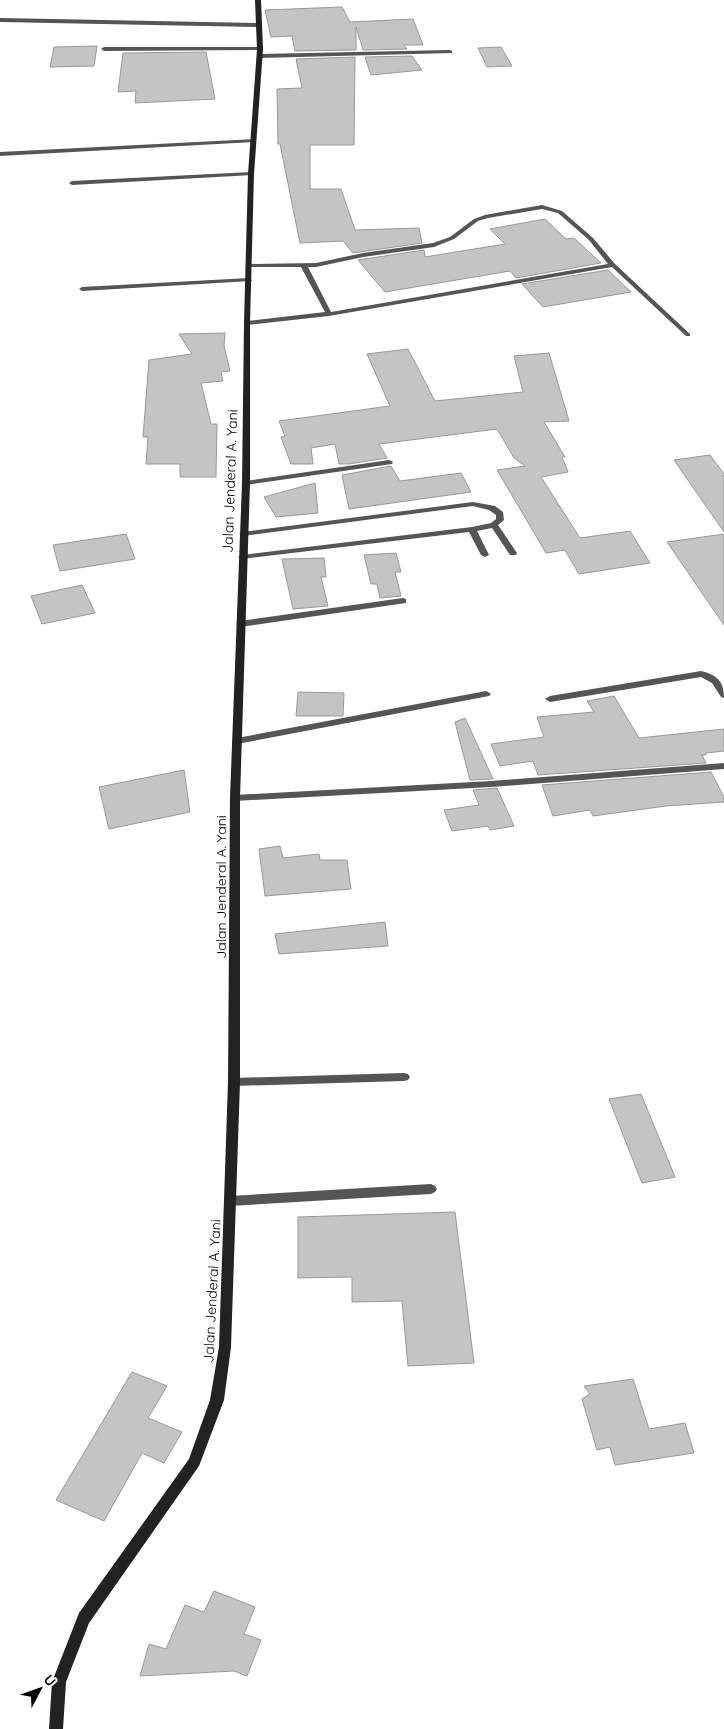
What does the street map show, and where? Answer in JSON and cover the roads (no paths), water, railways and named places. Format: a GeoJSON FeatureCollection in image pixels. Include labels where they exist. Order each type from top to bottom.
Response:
{"type":"FeatureCollection","features":[{"type":"Feature","properties":{"kind":"main road","name":"Jalan Jenderal A. Yani"},"geometry":{"type":"LineString","coordinates":[[56,1729],[59,1682],[84,1618],[194,1462],[217,1400],[225,1347],[234,1082],[235,798],[246,483],[247,323],[251,174],[260,52],[258,0]]}},
{"type":"Feature","properties":{"kind":"street"},"geometry":{"type":"LineString","coordinates":[[0,20],[260,25]]}},
{"type":"Feature","properties":{"kind":"street"},"geometry":{"type":"LineString","coordinates":[[104,49],[260,52],[450,52]]}},
{"type":"Feature","properties":{"kind":"street"},"geometry":{"type":"LineString","coordinates":[[0,154],[254,140]]}},
{"type":"Feature","properties":{"kind":"street"},"geometry":{"type":"LineString","coordinates":[[72,184],[251,174]]}},
{"type":"Feature","properties":{"kind":"street"},"geometry":{"type":"LineString","coordinates":[[249,265],[304,266],[434,245],[452,238],[476,220],[487,216],[542,207],[560,212],[591,239],[613,265],[688,335]]}},
{"type":"Feature","properties":{"kind":"street"},"geometry":{"type":"LineString","coordinates":[[247,323],[329,314],[613,265]]}},
{"type":"Feature","properties":{"kind":"street"},"geometry":{"type":"LineString","coordinates":[[304,266],[329,314]]}},
{"type":"Feature","properties":{"kind":"street"},"geometry":{"type":"LineString","coordinates":[[82,289],[249,280]]}},
{"type":"Feature","properties":{"kind":"street"},"geometry":{"type":"LineString","coordinates":[[246,483],[389,462]]}},
{"type":"Feature","properties":{"kind":"street"},"geometry":{"type":"LineString","coordinates":[[242,557],[472,529],[494,525],[500,520],[500,514],[492,508],[473,504],[243,534]]}},
{"type":"Feature","properties":{"kind":"street"},"geometry":{"type":"LineString","coordinates":[[494,525],[513,553]]}},
{"type":"Feature","properties":{"kind":"street"},"geometry":{"type":"LineString","coordinates":[[472,529],[484,555]]}},
{"type":"Feature","properties":{"kind":"street"},"geometry":{"type":"LineString","coordinates":[[240,624],[403,601]]}},
{"type":"Feature","properties":{"kind":"street"},"geometry":{"type":"LineString","coordinates":[[550,699],[701,674],[706,675],[718,684],[724,695]]}},
{"type":"Feature","properties":{"kind":"street"},"geometry":{"type":"LineString","coordinates":[[237,741],[486,694]]}},
{"type":"Feature","properties":{"kind":"street"},"geometry":{"type":"LineString","coordinates":[[235,798],[491,784],[724,766]]}},
{"type":"Feature","properties":{"kind":"street"},"geometry":{"type":"LineString","coordinates":[[234,1082],[404,1077]]}},
{"type":"Feature","properties":{"kind":"street"},"geometry":{"type":"LineString","coordinates":[[230,1201],[431,1189]]}}]}
